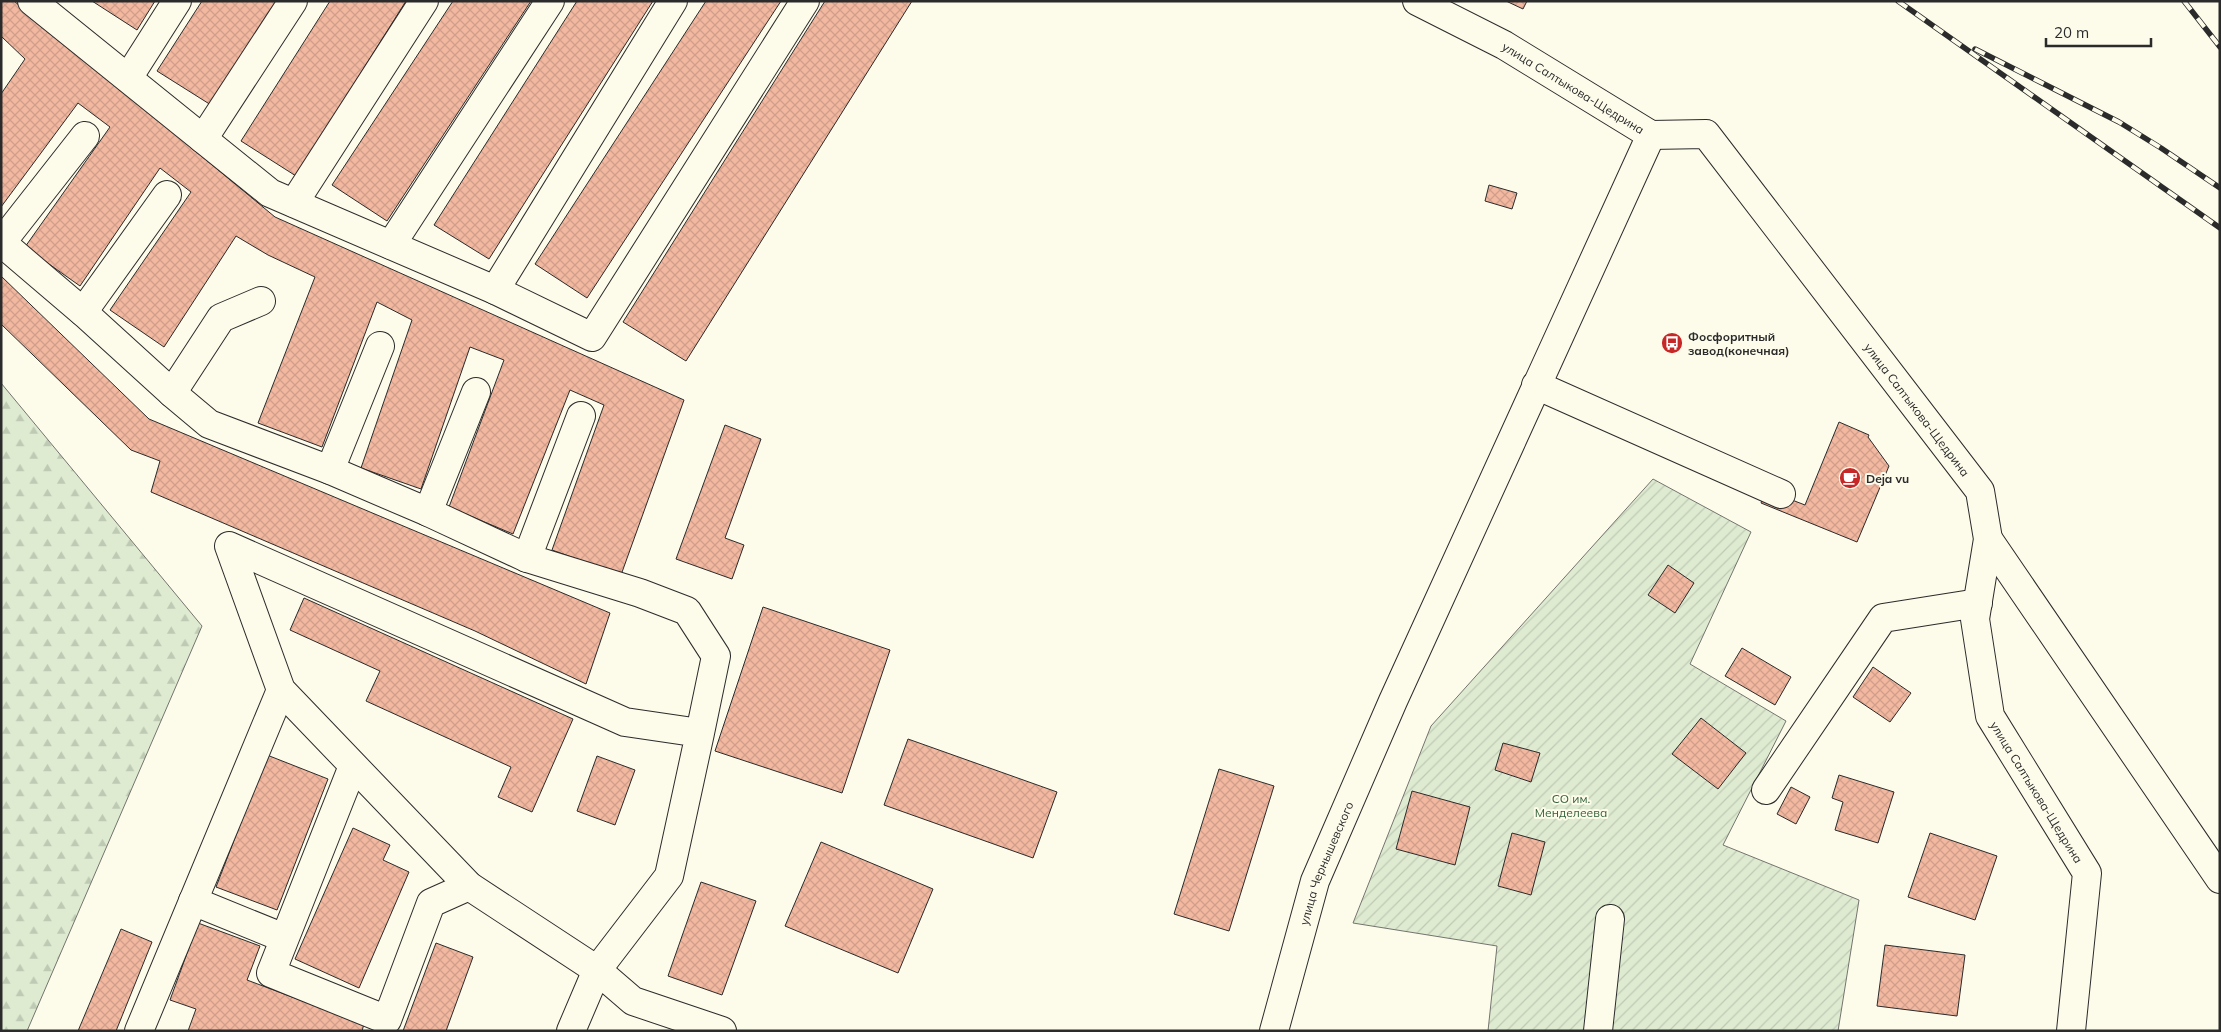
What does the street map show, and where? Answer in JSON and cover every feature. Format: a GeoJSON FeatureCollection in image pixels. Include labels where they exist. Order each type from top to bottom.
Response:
{"type":"FeatureCollection","features":[{"type":"Feature","properties":{"kind":"street"},"geometry":{"type":"LineString","coordinates":[[128,78],[177,1]]}},
{"type":"Feature","properties":{"kind":"street"},"geometry":{"type":"LineString","coordinates":[[203,139],[293,1]]}},
{"type":"Feature","properties":{"kind":"street"},"geometry":{"type":"LineString","coordinates":[[294,203],[424,1]]}},
{"type":"Feature","properties":{"kind":"street"},"geometry":{"type":"LineString","coordinates":[[391,245],[550,1]]}},
{"type":"Feature","properties":{"kind":"street"},"geometry":{"type":"LineString","coordinates":[[495,290],[673,1]]}},
{"type":"Feature","properties":{"kind":"street"},"geometry":{"type":"LineString","coordinates":[[38,3],[270,193],[495,290],[592,336],[805,1]]}},
{"type":"Feature","properties":{"kind":"street","name":"улица Салтыкова-Щедрина"},"geometry":{"type":"LineString","coordinates":[[1417,1],[1504,45],[1651,136],[1706,134],[1980,491],[1988,539],[1975,619],[1990,716],[2087,873],[2071,1031]]}},
{"type":"Feature","properties":{"kind":"street"},"geometry":{"type":"LineString","coordinates":[[85,136],[1,243],[83,312],[172,394],[209,424],[330,470],[428,512],[527,558],[640,593],[687,611],[716,656],[669,876],[597,970],[571,1031]]}},
{"type":"Feature","properties":{"kind":"street","name":"улица Чернышевского"},"geometry":{"type":"LineString","coordinates":[[1274,1031],[1315,881],[1393,701],[1651,136]]}},
{"type":"Feature","properties":{"kind":"street"},"geometry":{"type":"LineString","coordinates":[[83,312],[167,195]]}},
{"type":"Feature","properties":{"kind":"street"},"geometry":{"type":"LineString","coordinates":[[172,394],[221,318],[261,301]]}},
{"type":"Feature","properties":{"kind":"street"},"geometry":{"type":"LineString","coordinates":[[330,470],[380,346]]}},
{"type":"Feature","properties":{"kind":"street"},"geometry":{"type":"LineString","coordinates":[[1536,385],[1781,494]]}},
{"type":"Feature","properties":{"kind":"street"},"geometry":{"type":"LineString","coordinates":[[428,512],[476,392]]}},
{"type":"Feature","properties":{"kind":"street"},"geometry":{"type":"LineString","coordinates":[[527,558],[581,416]]}},
{"type":"Feature","properties":{"kind":"street"},"geometry":{"type":"LineString","coordinates":[[1988,539],[2220,880]]}},
{"type":"Feature","properties":{"kind":"street"},"geometry":{"type":"LineString","coordinates":[[700,733],[625,722],[229,546],[281,690],[469,886],[597,970],[632,1001],[722,1031]]}},
{"type":"Feature","properties":{"kind":"street"},"geometry":{"type":"LineString","coordinates":[[1766,790],[1883,618],[1978,603]]}},
{"type":"Feature","properties":{"kind":"street"},"geometry":{"type":"LineString","coordinates":[[139,1031],[281,690]]}},
{"type":"Feature","properties":{"kind":"street"},"geometry":{"type":"LineString","coordinates":[[353,766],[271,973],[387,1020],[431,903],[469,886]]}},
{"type":"Feature","properties":{"kind":"street"},"geometry":{"type":"LineString","coordinates":[[193,901],[284,938]]}},
{"type":"Feature","properties":{"kind":"street"},"geometry":{"type":"LineString","coordinates":[[1598,1031],[1610,918]]}},
{"type":"Feature","properties":{"kind":"green space"},"geometry":{"type":"Polygon","coordinates":[[[1,383],[202,626],[27,1031],[1,1031],[1,383]]]}},
{"type":"Feature","properties":{"kind":"green space","name":"СО им. Менделеева"},"geometry":{"type":"Polygon","coordinates":[[[1653,479],[1751,532],[1690,664],[1786,721],[1723,845],[1859,900],[1838,1031],[1488,1031],[1497,946],[1353,923],[1431,726],[1653,479]]]}},
{"type":"Feature","properties":{"kind":"building"},"geometry":{"type":"Polygon","coordinates":[[[1,1],[14,1],[275,217],[684,400],[621,575],[552,550],[604,405],[570,390],[513,534],[449,507],[504,360],[470,347],[421,489],[361,468],[412,320],[377,302],[322,447],[258,423],[315,277],[268,255],[236,236],[164,347],[110,310],[191,192],[160,168],[80,286],[25,247],[110,127],[78,103],[1,207],[1,94],[25,59],[1,38],[1,1]]]}},
{"type":"Feature","properties":{"kind":"building"},"geometry":{"type":"Polygon","coordinates":[[[92,1],[155,1],[137,30],[92,1]]]}},
{"type":"Feature","properties":{"kind":"building"},"geometry":{"type":"Polygon","coordinates":[[[202,1],[277,1],[211,105],[157,71],[202,1]]]}},
{"type":"Feature","properties":{"kind":"building"},"geometry":{"type":"Polygon","coordinates":[[[330,1],[406,1],[296,176],[241,141],[330,1]]]}},
{"type":"Feature","properties":{"kind":"building"},"geometry":{"type":"Polygon","coordinates":[[[453,1],[531,1],[387,221],[332,185],[453,1]]]}},
{"type":"Feature","properties":{"kind":"building"},"geometry":{"type":"Polygon","coordinates":[[[577,1],[653,1],[489,259],[434,225],[577,1]]]}},
{"type":"Feature","properties":{"kind":"building"},"geometry":{"type":"Polygon","coordinates":[[[706,1],[781,1],[587,298],[535,264],[706,1]]]}},
{"type":"Feature","properties":{"kind":"building"},"geometry":{"type":"Polygon","coordinates":[[[825,1],[912,1],[686,361],[623,322],[825,1]]]}},
{"type":"Feature","properties":{"kind":"building"},"geometry":{"type":"Polygon","coordinates":[[[1506,1],[1527,1],[1523,9],[1506,1]]]}},
{"type":"Feature","properties":{"kind":"building"},"geometry":{"type":"Polygon","coordinates":[[[1489,185],[1517,193],[1512,209],[1485,201],[1489,185]]]}},
{"type":"Feature","properties":{"kind":"building"},"geometry":{"type":"Polygon","coordinates":[[[1,276],[149,419],[610,613],[586,684],[475,631],[151,492],[160,461],[131,450],[1,324],[1,276]]]}},
{"type":"Feature","properties":{"kind":"building","name":"Deja vu"},"geometry":{"type":"Polygon","coordinates":[[[1839,422],[1869,435],[1868,437],[1889,466],[1857,542],[1761,503],[1766,490],[1805,505],[1839,422]]]}},
{"type":"Feature","properties":{"kind":"building"},"geometry":{"type":"Polygon","coordinates":[[[725,425],[761,439],[725,538],[744,545],[732,579],[676,559],[725,425]]]}},
{"type":"Feature","properties":{"kind":"building"},"geometry":{"type":"Polygon","coordinates":[[[1668,565],[1694,583],[1675,613],[1648,595],[1668,565]]]}},
{"type":"Feature","properties":{"kind":"building"},"geometry":{"type":"Polygon","coordinates":[[[304,598],[573,719],[532,812],[498,797],[511,767],[366,701],[380,671],[290,630],[304,598]]]}},
{"type":"Feature","properties":{"kind":"building"},"geometry":{"type":"Polygon","coordinates":[[[763,607],[890,650],[842,793],[715,751],[763,607]]]}},
{"type":"Feature","properties":{"kind":"building"},"geometry":{"type":"Polygon","coordinates":[[[1742,648],[1791,677],[1775,705],[1725,676],[1742,648]]]}},
{"type":"Feature","properties":{"kind":"building"},"geometry":{"type":"Polygon","coordinates":[[[1873,667],[1911,693],[1890,722],[1853,697],[1873,667]]]}},
{"type":"Feature","properties":{"kind":"building"},"geometry":{"type":"Polygon","coordinates":[[[1701,718],[1746,753],[1718,789],[1672,754],[1701,718]]]}},
{"type":"Feature","properties":{"kind":"building"},"geometry":{"type":"Polygon","coordinates":[[[908,739],[1057,792],[1033,858],[884,805],[908,739]]]}},
{"type":"Feature","properties":{"kind":"building"},"geometry":{"type":"Polygon","coordinates":[[[1503,743],[1540,753],[1531,782],[1495,770],[1503,743]]]}},
{"type":"Feature","properties":{"kind":"building"},"geometry":{"type":"Polygon","coordinates":[[[267,755],[328,779],[277,910],[216,887],[267,755]]]}},
{"type":"Feature","properties":{"kind":"building"},"geometry":{"type":"Polygon","coordinates":[[[597,756],[635,770],[615,825],[577,811],[597,756]]]}},
{"type":"Feature","properties":{"kind":"building"},"geometry":{"type":"Polygon","coordinates":[[[1219,769],[1274,786],[1229,931],[1174,914],[1219,769]]]}},
{"type":"Feature","properties":{"kind":"building"},"geometry":{"type":"Polygon","coordinates":[[[1839,775],[1894,792],[1878,843],[1835,830],[1843,802],[1832,798],[1839,775]]]}},
{"type":"Feature","properties":{"kind":"building"},"geometry":{"type":"Polygon","coordinates":[[[1791,787],[1810,797],[1796,824],[1777,814],[1791,787]]]}},
{"type":"Feature","properties":{"kind":"building"},"geometry":{"type":"Polygon","coordinates":[[[1412,791],[1470,807],[1455,865],[1396,849],[1412,791]]]}},
{"type":"Feature","properties":{"kind":"building"},"geometry":{"type":"Polygon","coordinates":[[[353,828],[390,845],[383,860],[409,872],[359,988],[295,959],[353,828]]]}},
{"type":"Feature","properties":{"kind":"building"},"geometry":{"type":"Polygon","coordinates":[[[1512,833],[1545,842],[1531,895],[1498,886],[1512,833]]]}},
{"type":"Feature","properties":{"kind":"building"},"geometry":{"type":"Polygon","coordinates":[[[1930,833],[1997,856],[1975,920],[1908,897],[1930,833]]]}},
{"type":"Feature","properties":{"kind":"building"},"geometry":{"type":"Polygon","coordinates":[[[821,842],[933,889],[898,973],[785,926],[821,842]]]}},
{"type":"Feature","properties":{"kind":"building"},"geometry":{"type":"Polygon","coordinates":[[[701,882],[756,901],[722,995],[668,976],[701,882]]]}},
{"type":"Feature","properties":{"kind":"building"},"geometry":{"type":"Polygon","coordinates":[[[198,923],[260,946],[247,980],[364,1024],[362,1031],[188,1031],[196,1009],[170,1000],[198,923]]]}},
{"type":"Feature","properties":{"kind":"building"},"geometry":{"type":"Polygon","coordinates":[[[121,929],[152,942],[116,1031],[78,1031],[121,929]]]}},
{"type":"Feature","properties":{"kind":"building"},"geometry":{"type":"Polygon","coordinates":[[[436,943],[473,957],[446,1031],[403,1031],[436,943]]]}},
{"type":"Feature","properties":{"kind":"building"},"geometry":{"type":"Polygon","coordinates":[[[1885,945],[1965,955],[1957,1016],[1877,1006],[1885,945]]]}},
{"type":"Feature","properties":{"kind":"railway"},"geometry":{"type":"LineString","coordinates":[[1898,1],[2220,228]]}},
{"type":"Feature","properties":{"kind":"railway"},"geometry":{"type":"LineString","coordinates":[[2184,1],[2220,47]]}},
{"type":"Feature","properties":{"kind":"railway"},"geometry":{"type":"LineString","coordinates":[[1975,49],[2119,122],[2220,188]]}},
{"type":"Feature","properties":{"kind":"place","name":"Фосфоритный завод(конечная)"},"geometry":{"type":"Point","coordinates":[1672,343]}},
{"type":"Feature","properties":{"kind":"place","name":"Deja vu"},"geometry":{"type":"Point","coordinates":[1850,478]}}]}
